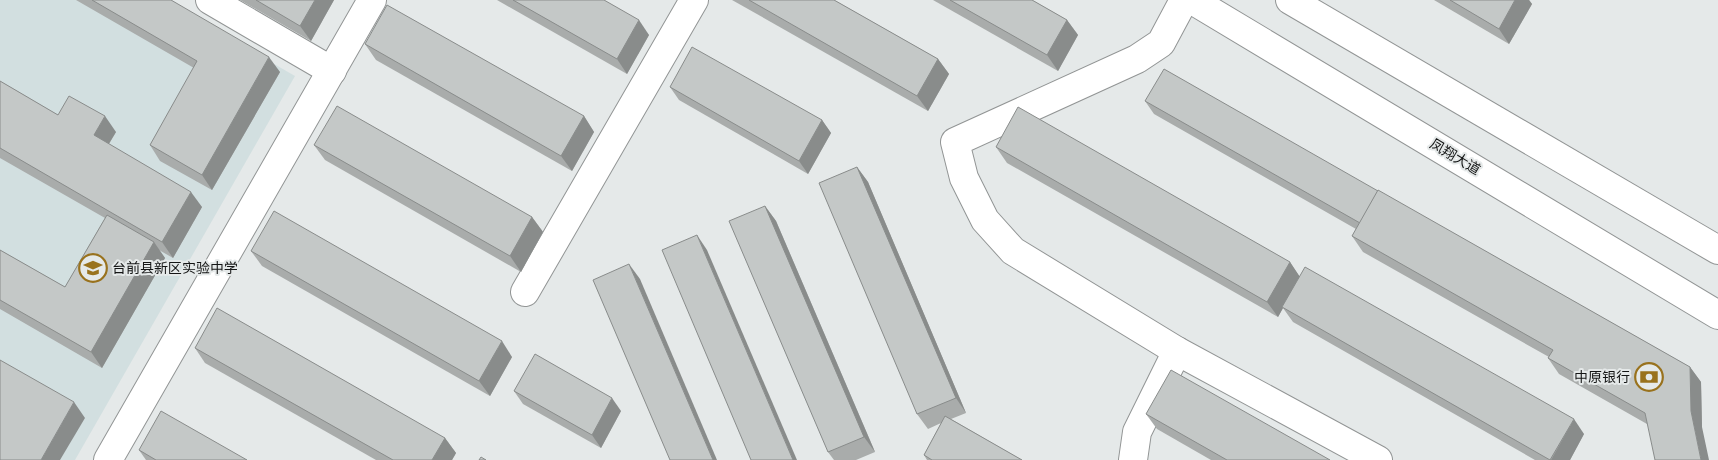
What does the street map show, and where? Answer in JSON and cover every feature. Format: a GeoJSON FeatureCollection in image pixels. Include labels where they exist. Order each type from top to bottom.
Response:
{"type":"FeatureCollection","features":[{"type":"Feature","properties":{"kind":"main road"},"geometry":{"type":"LineString","coordinates":[[210,0],[332,71]]}},
{"type":"Feature","properties":{"kind":"main road"},"geometry":{"type":"LineString","coordinates":[[108,460],[372,0]]}},
{"type":"Feature","properties":{"kind":"main road"},"geometry":{"type":"LineString","coordinates":[[526,292],[694,0]]}},
{"type":"Feature","properties":{"kind":"main road"},"geometry":{"type":"LineString","coordinates":[[1184,0],[1161,43],[1137,59],[955,142],[964,178],[984,220],[1013,252],[1177,351],[1378,460]]}},
{"type":"Feature","properties":{"kind":"main road","name":"凤翔大道"},"geometry":{"type":"LineString","coordinates":[[1192,0],[1718,315]]}},
{"type":"Feature","properties":{"kind":"main road"},"geometry":{"type":"LineString","coordinates":[[1290,0],[1718,250]]}},
{"type":"Feature","properties":{"kind":"main road"},"geometry":{"type":"LineString","coordinates":[[1133,460],[1137,432],[1177,351]]}},
{"type":"Feature","properties":{"kind":"shaded area","name":"台前县新区实验中学"},"geometry":{"type":"Polygon","coordinates":[[[0,0],[163,0],[295,76],[75,460],[0,460],[0,0]]]}},
{"type":"Feature","properties":{"kind":"building"},"geometry":{"type":"Polygon","coordinates":[[[92,0],[171,0],[269,57],[202,175],[150,145],[197,61],[92,0]]]}},
{"type":"Feature","properties":{"kind":"building"},"geometry":{"type":"Polygon","coordinates":[[[256,0],[315,0],[300,26],[256,0]]]}},
{"type":"Feature","properties":{"kind":"building"},"geometry":{"type":"Polygon","coordinates":[[[513,0],[604,0],[639,20],[617,59],[513,0]]]}},
{"type":"Feature","properties":{"kind":"building"},"geometry":{"type":"Polygon","coordinates":[[[749,0],[834,0],[938,59],[917,96],[749,0]]]}},
{"type":"Feature","properties":{"kind":"building"},"geometry":{"type":"Polygon","coordinates":[[[950,0],[1032,0],[1067,20],[1047,55],[950,0]]]}},
{"type":"Feature","properties":{"kind":"building"},"geometry":{"type":"Polygon","coordinates":[[[1450,0],[1515,0],[1499,29],[1450,0]]]}},
{"type":"Feature","properties":{"kind":"building"},"geometry":{"type":"Polygon","coordinates":[[[387,5],[584,116],[561,156],[365,44],[387,5]]]}},
{"type":"Feature","properties":{"kind":"building"},"geometry":{"type":"Polygon","coordinates":[[[692,47],[822,120],[799,161],[670,87],[692,47]]]}},
{"type":"Feature","properties":{"kind":"building"},"geometry":{"type":"Polygon","coordinates":[[[1164,69],[1378,191],[1360,223],[1145,101],[1164,69]]]}},
{"type":"Feature","properties":{"kind":"building"},"geometry":{"type":"Polygon","coordinates":[[[0,81],[58,115],[69,96],[105,116],[94,135],[191,192],[162,242],[0,148],[0,81]]]}},
{"type":"Feature","properties":{"kind":"building"},"geometry":{"type":"Polygon","coordinates":[[[337,106],[532,217],[510,256],[314,145],[337,106]]]}},
{"type":"Feature","properties":{"kind":"building"},"geometry":{"type":"Polygon","coordinates":[[[1018,107],[1290,262],[1267,302],[996,147],[1018,107]]]}},
{"type":"Feature","properties":{"kind":"building"},"geometry":{"type":"Polygon","coordinates":[[[857,167],[956,398],[917,414],[819,183],[857,167]]]}},
{"type":"Feature","properties":{"kind":"building"},"geometry":{"type":"Polygon","coordinates":[[[1378,190],[1690,367],[1691,411],[1701,460],[1655,460],[1645,413],[1548,358],[1553,350],[1352,236],[1378,190]]]}},
{"type":"Feature","properties":{"kind":"building"},"geometry":{"type":"Polygon","coordinates":[[[765,206],[864,437],[828,452],[729,221],[765,206]]]}},
{"type":"Feature","properties":{"kind":"building"},"geometry":{"type":"Polygon","coordinates":[[[274,211],[502,341],[479,381],[251,251],[274,211]]]}},
{"type":"Feature","properties":{"kind":"building"},"geometry":{"type":"Polygon","coordinates":[[[107,215],[154,242],[91,352],[0,300],[0,250],[65,287],[107,215]]]}},
{"type":"Feature","properties":{"kind":"building"},"geometry":{"type":"Polygon","coordinates":[[[697,235],[793,460],[751,460],[662,250],[697,235]]]}},
{"type":"Feature","properties":{"kind":"building"},"geometry":{"type":"Polygon","coordinates":[[[629,264],[713,460],[670,460],[593,280],[629,264]]]}},
{"type":"Feature","properties":{"kind":"building"},"geometry":{"type":"Polygon","coordinates":[[[1305,267],[1574,419],[1550,460],[1282,307],[1305,267]]]}},
{"type":"Feature","properties":{"kind":"building"},"geometry":{"type":"Polygon","coordinates":[[[217,308],[445,438],[432,460],[393,460],[195,348],[217,308]]]}},
{"type":"Feature","properties":{"kind":"building"},"geometry":{"type":"Polygon","coordinates":[[[535,354],[612,398],[592,435],[514,391],[535,354]]]}},
{"type":"Feature","properties":{"kind":"building"},"geometry":{"type":"Polygon","coordinates":[[[0,360],[74,402],[41,460],[0,460],[0,360]]]}},
{"type":"Feature","properties":{"kind":"building"},"geometry":{"type":"Polygon","coordinates":[[[1171,370],[1330,460],[1227,460],[1146,414],[1171,370]]]}},
{"type":"Feature","properties":{"kind":"building"},"geometry":{"type":"Polygon","coordinates":[[[161,411],[247,460],[156,460],[139,450],[161,411]]]}},
{"type":"Feature","properties":{"kind":"building"},"geometry":{"type":"Polygon","coordinates":[[[945,416],[1022,460],[932,460],[924,455],[945,416]]]}},
{"type":"Feature","properties":{"kind":"place","name":"台前县新区实验中学"},"geometry":{"type":"Point","coordinates":[93,268]}},
{"type":"Feature","properties":{"kind":"place","name":"中原银行"},"geometry":{"type":"Point","coordinates":[1649,377]}}]}
